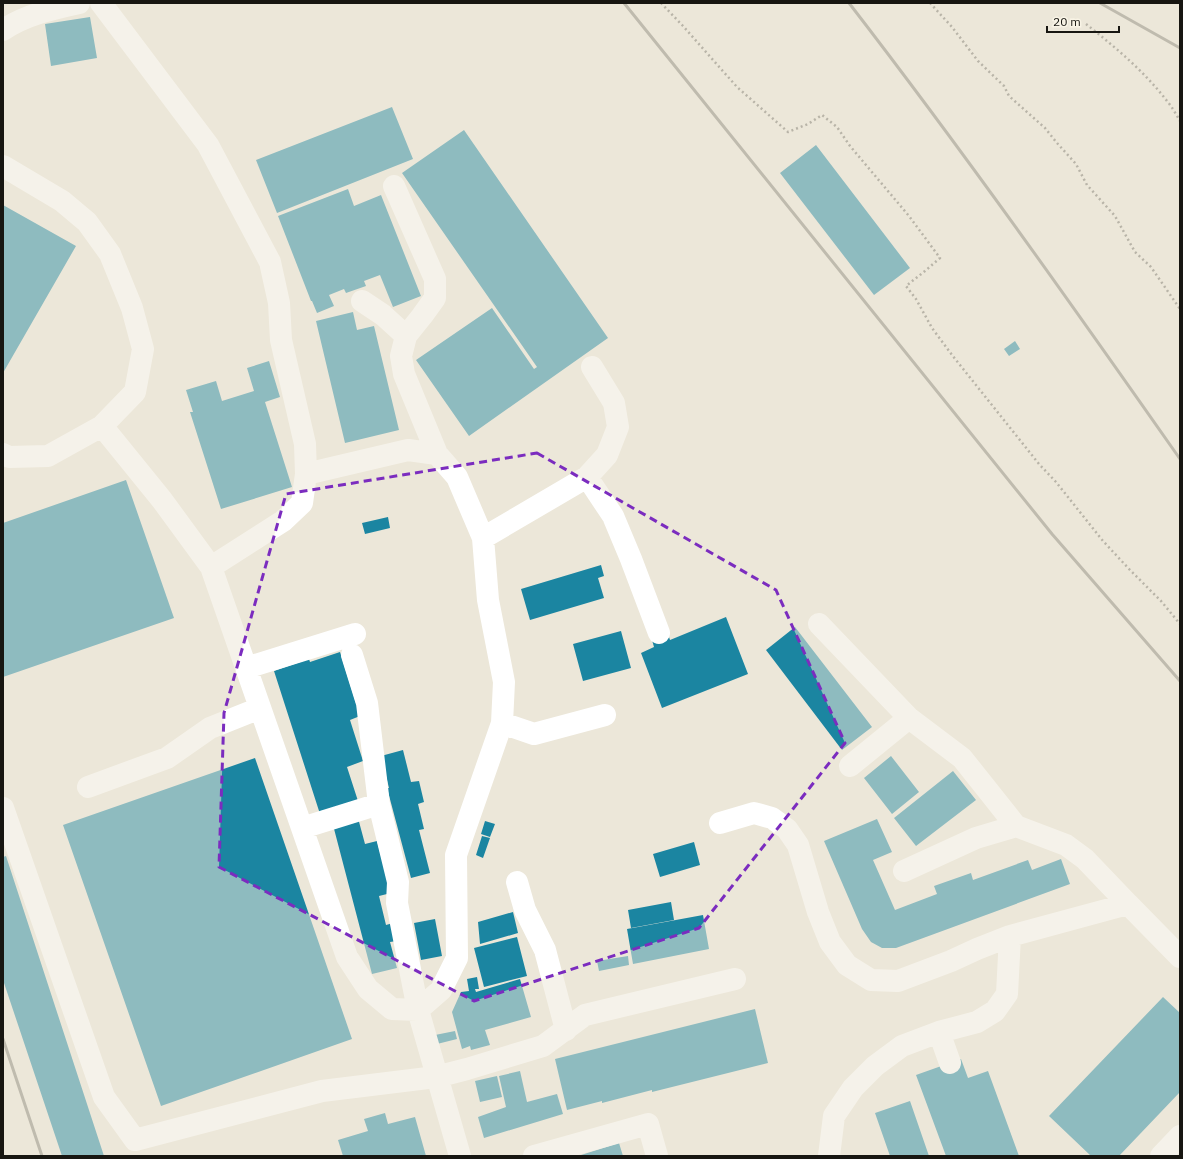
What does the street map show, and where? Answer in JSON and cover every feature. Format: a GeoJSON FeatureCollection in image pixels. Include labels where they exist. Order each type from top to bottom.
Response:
{"type":"FeatureCollection","features":[{"type":"Feature","properties":{"kind":"lane"},"geometry":{"type":"LineString","coordinates":[[3,30],[14,22],[52,9],[79,3]]}},
{"type":"Feature","properties":{"kind":"lane"},"geometry":{"type":"LineString","coordinates":[[101,3],[208,145],[270,262],[279,303],[281,340],[305,444],[306,474],[302,504],[284,521],[211,567]]}},
{"type":"Feature","properties":{"kind":"lane"},"geometry":{"type":"LineString","coordinates":[[3,166],[62,201],[87,222],[110,254],[132,308],[142,349],[135,392],[102,426],[48,456],[9,457],[3,454]]}},
{"type":"Feature","properties":{"kind":"lane"},"geometry":{"type":"LineString","coordinates":[[102,426],[162,500],[211,567],[347,957],[368,989],[392,1009],[418,1010],[441,990],[457,958],[456,855],[502,723],[504,682],[488,600],[484,538],[457,477],[437,454],[404,374],[401,356],[406,336],[435,298],[435,278],[394,186]]}},
{"type":"Feature","properties":{"kind":"lane"},"geometry":{"type":"LineString","coordinates":[[362,301],[383,316],[406,336]]}},
{"type":"Feature","properties":{"kind":"lane"},"geometry":{"type":"LineString","coordinates":[[484,538],[587,477],[607,455],[618,427],[614,403],[592,367]]}},
{"type":"Feature","properties":{"kind":"lane"},"geometry":{"type":"LineString","coordinates":[[306,474],[408,450],[437,454]]}},
{"type":"Feature","properties":{"kind":"lane"},"geometry":{"type":"LineString","coordinates":[[587,477],[614,516],[659,633]]}},
{"type":"Feature","properties":{"kind":"lane"},"geometry":{"type":"LineString","coordinates":[[819,624],[909,718],[962,758],[1016,826],[1066,845],[1086,859],[1180,957]]}},
{"type":"Feature","properties":{"kind":"lane"},"geometry":{"type":"LineString","coordinates":[[246,668],[354,644],[367,703],[378,804],[398,882],[397,903],[418,1010],[436,1077],[460,1156]]}},
{"type":"Feature","properties":{"kind":"lane"},"geometry":{"type":"LineString","coordinates":[[88,787],[167,758],[210,728],[260,708]]}},
{"type":"Feature","properties":{"kind":"lane"},"geometry":{"type":"LineString","coordinates":[[502,723],[534,734],[605,715]]}},
{"type":"Feature","properties":{"kind":"lane"},"geometry":{"type":"LineString","coordinates":[[850,766],[909,718]]}},
{"type":"Feature","properties":{"kind":"lane"},"geometry":{"type":"LineString","coordinates":[[302,828],[378,804]]}},
{"type":"Feature","properties":{"kind":"lane"},"geometry":{"type":"LineString","coordinates":[[3,808],[104,1097],[133,1148],[322,1091],[436,1077],[467,1069],[543,1046],[586,1015],[735,980]]}},
{"type":"Feature","properties":{"kind":"lane"},"geometry":{"type":"LineString","coordinates":[[720,823],[754,813],[772,818],[787,829],[798,845],[818,912],[830,942],[847,965],[871,980],[898,981],[951,961],[1010,936],[1128,904]]}},
{"type":"Feature","properties":{"kind":"lane"},"geometry":{"type":"LineString","coordinates":[[904,871],[976,838],[1016,826]]}},
{"type":"Feature","properties":{"kind":"lane"},"geometry":{"type":"LineString","coordinates":[[517,882],[525,910],[545,950],[566,1030]]}},
{"type":"Feature","properties":{"kind":"lane"},"geometry":{"type":"LineString","coordinates":[[829,1156],[834,1116],[853,1088],[875,1066],[902,1046],[939,1032],[977,1022],[995,1011],[1007,994],[1010,936]]}},
{"type":"Feature","properties":{"kind":"lane"},"geometry":{"type":"LineString","coordinates":[[939,1032],[950,1063]]}},
{"type":"Feature","properties":{"kind":"lane"},"geometry":{"type":"LineString","coordinates":[[534,1156],[648,1124],[657,1156]]}},
{"type":"Feature","properties":{"kind":"lane"},"geometry":{"type":"LineString","coordinates":[[1161,1156],[1180,1136]]}},
{"type":"Feature","properties":{"kind":"path"},"geometry":{"type":"LineString","coordinates":[[661,3],[737,87],[788,132],[808,124],[822,115],[837,128],[850,146],[909,216],[940,258],[906,286],[916,299],[932,328],[1000,415],[1103,541],[1161,601],[1180,624]]}},
{"type":"Feature","properties":{"kind":"path"},"geometry":{"type":"LineString","coordinates":[[930,3],[952,27],[978,61],[1004,86],[1009,96],[1045,128],[1076,164],[1087,185],[1114,216],[1135,252],[1151,267],[1180,309]]}},
{"type":"Feature","properties":{"kind":"path"},"geometry":{"type":"LineString","coordinates":[[1086,24],[1140,70],[1167,101],[1180,121]]}},
{"type":"Feature","properties":{"kind":"path"},"geometry":{"type":"LineString","coordinates":[[1174,112],[1180,114]]}},
{"type":"Feature","properties":{"kind":"highlighted area"},"geometry":{"type":"Polygon","coordinates":[[[537,453],[776,590],[845,743],[699,928],[474,1001],[219,867],[224,713],[286,494],[537,453]]]}},
{"type":"Feature","properties":{"kind":"building"},"geometry":{"type":"Polygon","coordinates":[[[90,17],[97,58],[51,66],[45,24],[90,17]]]}},
{"type":"Feature","properties":{"kind":"building"},"geometry":{"type":"Polygon","coordinates":[[[392,107],[413,159],[277,213],[256,160],[392,107]]]}},
{"type":"Feature","properties":{"kind":"building"},"geometry":{"type":"Polygon","coordinates":[[[464,130],[608,338],[469,436],[416,360],[492,308],[534,369],[537,367],[402,173],[464,130]]]}},
{"type":"Feature","properties":{"kind":"building"},"geometry":{"type":"Polygon","coordinates":[[[816,145],[910,268],[874,295],[780,173],[816,145]]]}},
{"type":"Feature","properties":{"kind":"building"},"geometry":{"type":"Polygon","coordinates":[[[348,189],[354,206],[381,195],[421,296],[393,307],[380,275],[364,281],[366,286],[346,293],[344,289],[329,295],[334,306],[317,313],[278,216],[348,189]]]}},
{"type":"Feature","properties":{"kind":"building"},"geometry":{"type":"Polygon","coordinates":[[[3,205],[76,246],[3,373],[3,205]]]}},
{"type":"Feature","properties":{"kind":"building"},"geometry":{"type":"Polygon","coordinates":[[[353,312],[357,330],[374,326],[399,430],[345,443],[316,321],[353,312]]]}},
{"type":"Feature","properties":{"kind":"building"},"geometry":{"type":"Polygon","coordinates":[[[1015,341],[1020,349],[1009,356],[1004,349],[1015,341]]]}},
{"type":"Feature","properties":{"kind":"building"},"geometry":{"type":"Polygon","coordinates":[[[269,361],[280,397],[265,402],[292,487],[221,509],[190,412],[193,412],[186,390],[216,381],[222,401],[254,391],[247,368],[269,361]]]}},
{"type":"Feature","properties":{"kind":"building"},"geometry":{"type":"Polygon","coordinates":[[[126,480],[174,618],[3,677],[3,523],[126,480]]]}},
{"type":"Feature","properties":{"kind":"building"},"geometry":{"type":"Polygon","coordinates":[[[388,517],[390,528],[365,534],[362,523],[388,517]]]}},
{"type":"Feature","properties":{"kind":"building"},"geometry":{"type":"Polygon","coordinates":[[[601,565],[604,576],[598,578],[604,598],[530,620],[521,589],[601,565]]]}},
{"type":"Feature","properties":{"kind":"building"},"geometry":{"type":"Polygon","coordinates":[[[726,617],[748,674],[662,708],[641,653],[654,647],[652,640],[668,634],[670,640],[726,617]]]}},
{"type":"Feature","properties":{"kind":"building"},"geometry":{"type":"Polygon","coordinates":[[[795,627],[872,727],[842,750],[766,650],[795,627]]]}},
{"type":"Feature","properties":{"kind":"building"},"geometry":{"type":"Polygon","coordinates":[[[621,631],[631,668],[583,681],[573,644],[621,631]]]}},
{"type":"Feature","properties":{"kind":"building"},"geometry":{"type":"Polygon","coordinates":[[[340,652],[360,716],[350,720],[363,761],[347,767],[358,801],[320,814],[274,671],[309,659],[310,662],[340,652]]]}},
{"type":"Feature","properties":{"kind":"building"},"geometry":{"type":"Polygon","coordinates":[[[403,750],[411,782],[419,781],[424,802],[418,804],[424,829],[419,830],[430,873],[411,878],[387,788],[389,788],[381,756],[403,750]]]}},
{"type":"Feature","properties":{"kind":"building"},"geometry":{"type":"Polygon","coordinates":[[[891,756],[919,792],[892,814],[864,778],[891,756]]]}},
{"type":"Feature","properties":{"kind":"building"},"geometry":{"type":"Polygon","coordinates":[[[255,758],[352,1039],[161,1106],[63,825],[255,758]]]}},
{"type":"Feature","properties":{"kind":"building"},"geometry":{"type":"Polygon","coordinates":[[[953,771],[976,800],[916,846],[894,818],[953,771]]]}},
{"type":"Feature","properties":{"kind":"building"},"geometry":{"type":"Polygon","coordinates":[[[358,818],[365,844],[377,841],[391,893],[379,896],[386,925],[393,923],[397,941],[390,942],[397,968],[372,974],[333,825],[358,818]]]}},
{"type":"Feature","properties":{"kind":"building"},"geometry":{"type":"Polygon","coordinates":[[[877,819],[892,852],[873,860],[895,910],[937,894],[934,886],[971,873],[973,880],[1028,860],[1032,870],[1061,859],[1070,884],[896,948],[882,948],[871,942],[862,929],[824,841],[877,819]]]}},
{"type":"Feature","properties":{"kind":"building"},"geometry":{"type":"Polygon","coordinates":[[[485,821],[495,824],[490,837],[481,834],[485,821]]]}},
{"type":"Feature","properties":{"kind":"building"},"geometry":{"type":"Polygon","coordinates":[[[482,836],[490,838],[483,858],[476,855],[482,836]]]}},
{"type":"Feature","properties":{"kind":"building"},"geometry":{"type":"Polygon","coordinates":[[[694,842],[700,865],[660,877],[653,854],[694,842]]]}},
{"type":"Feature","properties":{"kind":"building"},"geometry":{"type":"Polygon","coordinates":[[[6,856],[104,1156],[62,1156],[3,980],[3,857],[6,856]]]}},
{"type":"Feature","properties":{"kind":"building"},"geometry":{"type":"Polygon","coordinates":[[[671,902],[674,920],[631,928],[628,910],[671,902]]]}},
{"type":"Feature","properties":{"kind":"building"},"geometry":{"type":"Polygon","coordinates":[[[513,912],[518,933],[480,944],[478,922],[513,912]]]}},
{"type":"Feature","properties":{"kind":"building"},"geometry":{"type":"Polygon","coordinates":[[[703,915],[709,949],[633,964],[627,929],[703,915]]]}},
{"type":"Feature","properties":{"kind":"building"},"geometry":{"type":"Polygon","coordinates":[[[435,919],[442,956],[421,960],[414,923],[435,919]]]}},
{"type":"Feature","properties":{"kind":"building"},"geometry":{"type":"Polygon","coordinates":[[[517,937],[527,976],[484,987],[474,948],[517,937]]]}},
{"type":"Feature","properties":{"kind":"building"},"geometry":{"type":"Polygon","coordinates":[[[628,956],[629,965],[599,971],[597,961],[628,956]]]}},
{"type":"Feature","properties":{"kind":"building"},"geometry":{"type":"Polygon","coordinates":[[[477,977],[479,989],[475,989],[476,992],[520,979],[531,1017],[485,1030],[490,1045],[471,1050],[470,1046],[462,1049],[452,1012],[461,992],[469,991],[467,979],[477,977]]]}},
{"type":"Feature","properties":{"kind":"building"},"geometry":{"type":"Polygon","coordinates":[[[1163,997],[1180,1013],[1180,1092],[1119,1156],[1091,1156],[1049,1116],[1163,997]]]}},
{"type":"Feature","properties":{"kind":"building"},"geometry":{"type":"Polygon","coordinates":[[[755,1009],[768,1063],[652,1092],[652,1090],[602,1103],[602,1101],[567,1110],[555,1059],[755,1009]]]}},
{"type":"Feature","properties":{"kind":"building"},"geometry":{"type":"Polygon","coordinates":[[[455,1031],[457,1039],[437,1044],[435,1035],[455,1031]]]}},
{"type":"Feature","properties":{"kind":"building"},"geometry":{"type":"Polygon","coordinates":[[[961,1059],[968,1078],[988,1071],[1019,1156],[946,1156],[916,1075],[961,1059]]]}},
{"type":"Feature","properties":{"kind":"building"},"geometry":{"type":"Polygon","coordinates":[[[520,1071],[527,1102],[557,1094],[563,1114],[484,1138],[478,1117],[506,1107],[499,1076],[520,1071]]]}},
{"type":"Feature","properties":{"kind":"building"},"geometry":{"type":"Polygon","coordinates":[[[497,1076],[502,1097],[480,1102],[475,1081],[497,1076]]]}},
{"type":"Feature","properties":{"kind":"building"},"geometry":{"type":"Polygon","coordinates":[[[910,1101],[929,1156],[890,1156],[875,1113],[910,1101]]]}},
{"type":"Feature","properties":{"kind":"building"},"geometry":{"type":"Polygon","coordinates":[[[385,1113],[388,1124],[415,1117],[426,1156],[343,1156],[338,1140],[368,1131],[364,1119],[385,1113]]]}},
{"type":"Feature","properties":{"kind":"building"},"geometry":{"type":"Polygon","coordinates":[[[619,1143],[623,1156],[578,1156],[619,1143]]]}},
{"type":"Feature","properties":{"kind":"railway"},"geometry":{"type":"LineString","coordinates":[[624,3],[1052,534],[1180,681]]}},
{"type":"Feature","properties":{"kind":"railway"},"geometry":{"type":"LineString","coordinates":[[849,3],[976,172],[1180,459]]}},
{"type":"Feature","properties":{"kind":"railway"},"geometry":{"type":"LineString","coordinates":[[1100,3],[1180,48]]}},
{"type":"Feature","properties":{"kind":"railway"},"geometry":{"type":"LineString","coordinates":[[3,1039],[42,1156]]}}]}
